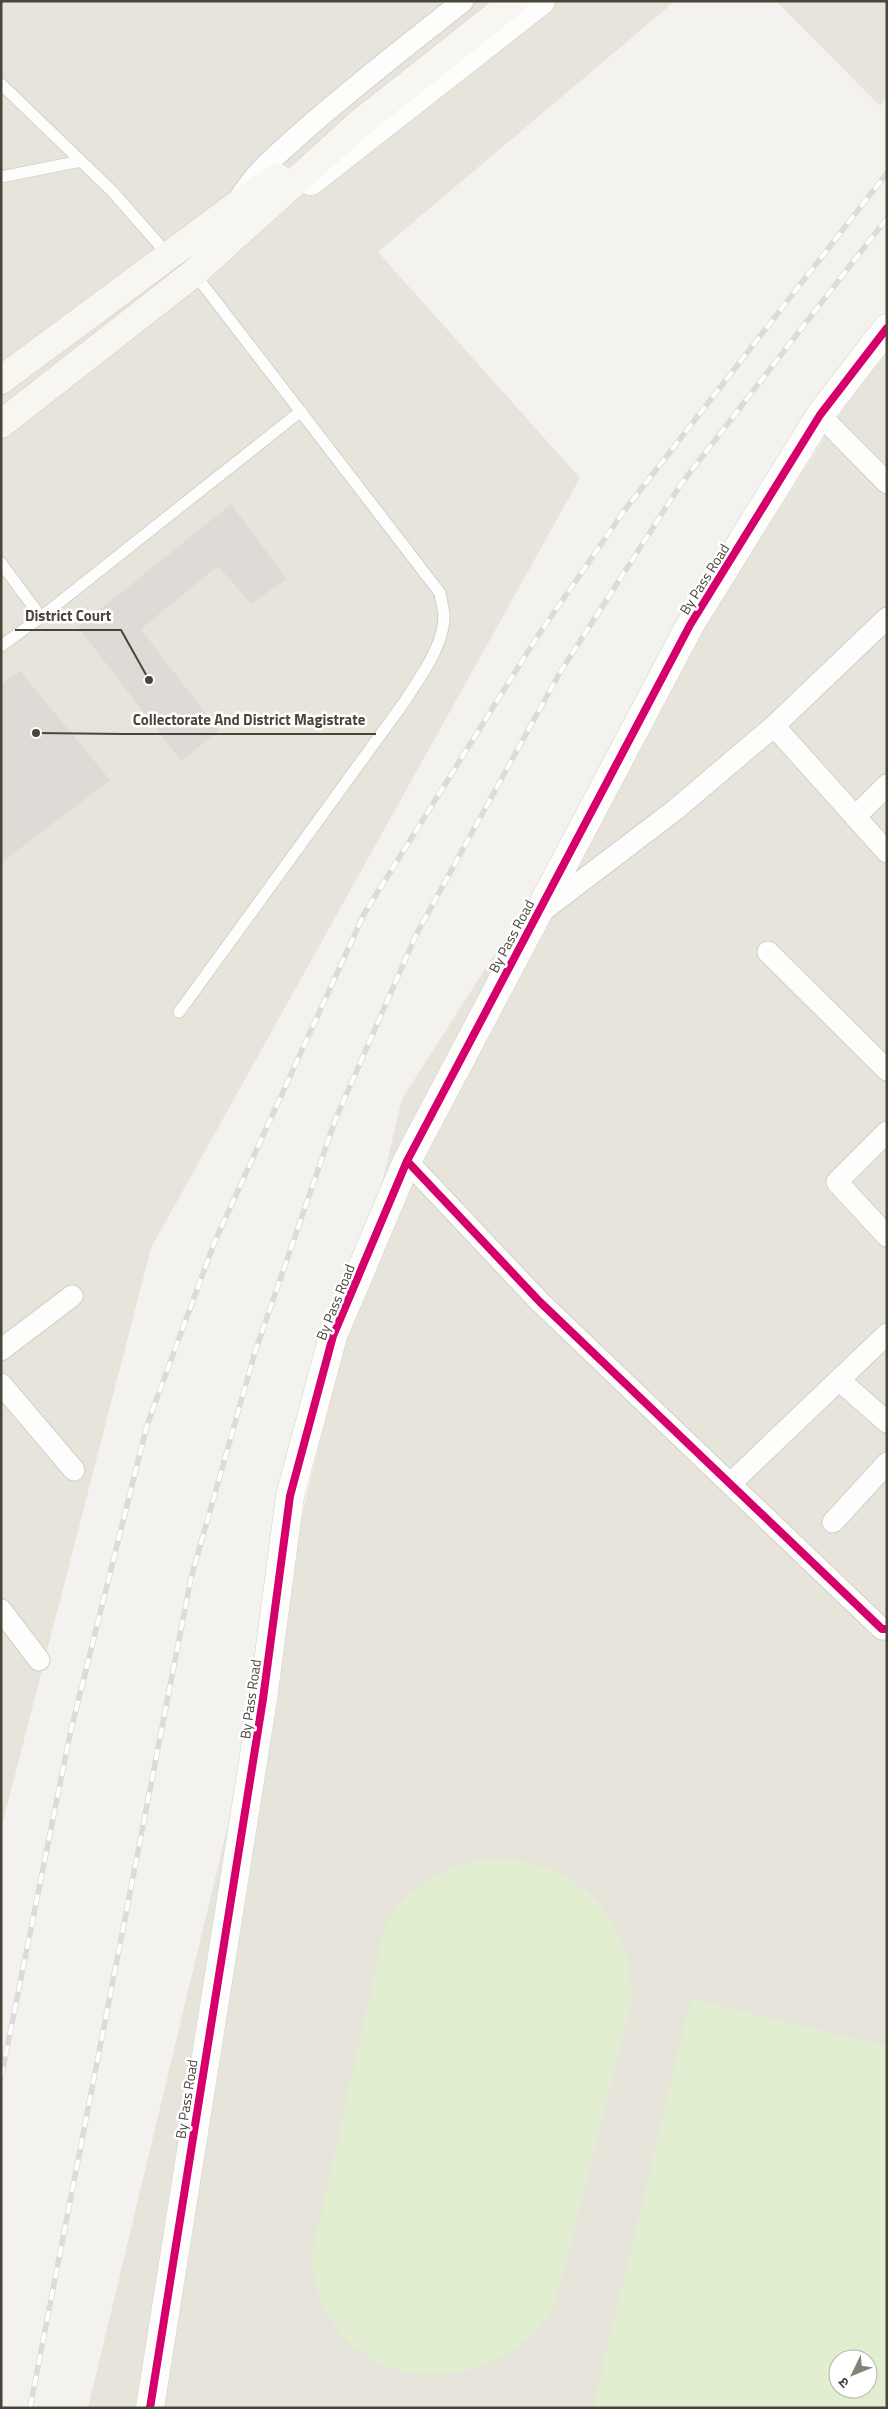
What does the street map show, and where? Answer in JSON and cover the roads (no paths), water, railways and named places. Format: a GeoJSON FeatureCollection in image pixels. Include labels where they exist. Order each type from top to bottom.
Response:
{"type":"FeatureCollection","features":[{"type":"Feature","properties":{"kind":"main road"},"geometry":{"type":"LineString","coordinates":[[1,424],[194,273],[360,123],[514,1]]}},
{"type":"Feature","properties":{"kind":"main road"},"geometry":{"type":"LineString","coordinates":[[1,380],[235,207],[360,123]]}},
{"type":"Feature","properties":{"kind":"main road"},"geometry":{"type":"LineString","coordinates":[[68,330],[89,355]]}},
{"type":"Feature","properties":{"kind":"street"},"geometry":{"type":"LineString","coordinates":[[235,207],[247,186],[261,169],[333,105],[463,1]]}},
{"type":"Feature","properties":{"kind":"street"},"geometry":{"type":"LineString","coordinates":[[278,196],[308,183],[322,174],[541,1]]}},
{"type":"Feature","properties":{"kind":"street","name":"By Pass Road"},"geometry":{"type":"LineString","coordinates":[[150,2408],[263,1699],[290,1496],[333,1336],[407,1161],[690,625],[820,415],[887,328]]}},
{"type":"Feature","properties":{"kind":"street"},"geometry":{"type":"LineString","coordinates":[[820,415],[887,483]]}},
{"type":"Feature","properties":{"kind":"street"},"geometry":{"type":"LineString","coordinates":[[536,916],[675,810],[774,726],[887,618]]}},
{"type":"Feature","properties":{"kind":"street"},"geometry":{"type":"LineString","coordinates":[[774,726],[887,852]]}},
{"type":"Feature","properties":{"kind":"street"},"geometry":{"type":"LineString","coordinates":[[855,817],[887,785]]}},
{"type":"Feature","properties":{"kind":"street"},"geometry":{"type":"LineString","coordinates":[[768,952],[887,1070]]}},
{"type":"Feature","properties":{"kind":"street"},"geometry":{"type":"LineString","coordinates":[[887,1132],[837,1182],[887,1236]]}},
{"type":"Feature","properties":{"kind":"street"},"geometry":{"type":"LineString","coordinates":[[407,1161],[540,1302],[731,1483],[885,1634]]}},
{"type":"Feature","properties":{"kind":"street"},"geometry":{"type":"LineString","coordinates":[[1,1350],[72,1296]]}},
{"type":"Feature","properties":{"kind":"street"},"geometry":{"type":"LineString","coordinates":[[731,1483],[887,1334]]}},
{"type":"Feature","properties":{"kind":"street"},"geometry":{"type":"LineString","coordinates":[[839,1380],[887,1422]]}},
{"type":"Feature","properties":{"kind":"street"},"geometry":{"type":"LineString","coordinates":[[1,1384],[74,1470]]}},
{"type":"Feature","properties":{"kind":"street"},"geometry":{"type":"LineString","coordinates":[[833,1522],[887,1463]]}},
{"type":"Feature","properties":{"kind":"street"},"geometry":{"type":"LineString","coordinates":[[1,1610],[39,1660]]}},
{"type":"Feature","properties":{"kind":"lane"},"geometry":{"type":"LineString","coordinates":[[1,84],[112,191],[169,256]]}},
{"type":"Feature","properties":{"kind":"lane"},"geometry":{"type":"LineString","coordinates":[[1,177],[81,160]]}},
{"type":"Feature","properties":{"kind":"lane"},"geometry":{"type":"LineString","coordinates":[[179,1012],[405,701],[428,664],[439,638],[444,617],[440,593],[194,273]]}},
{"type":"Feature","properties":{"kind":"lane"},"geometry":{"type":"LineString","coordinates":[[1,646],[41,617],[301,411]]}},
{"type":"Feature","properties":{"kind":"lane"},"geometry":{"type":"LineString","coordinates":[[1,563],[41,617]]}},
{"type":"Feature","properties":{"kind":"railway"},"geometry":{"type":"LineString","coordinates":[[1,2078],[70,1734],[147,1425],[215,1241],[364,914],[537,637],[624,511],[887,173]]}},
{"type":"Feature","properties":{"kind":"railway"},"geometry":{"type":"LineString","coordinates":[[30,2408],[191,1578],[255,1352],[336,1118],[417,933],[559,674],[681,484],[887,218]]}},
{"type":"Feature","properties":{"kind":"place","name":"District Court"},"geometry":{"type":"Point","coordinates":[149,680]}},
{"type":"Feature","properties":{"kind":"place","name":"Collectorate And District Magistrate"},"geometry":{"type":"Point","coordinates":[36,733]}}]}
